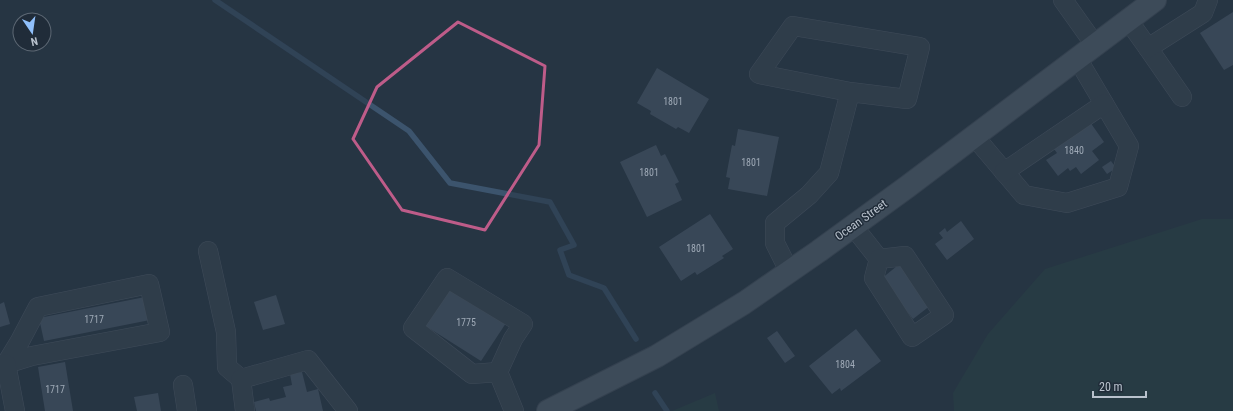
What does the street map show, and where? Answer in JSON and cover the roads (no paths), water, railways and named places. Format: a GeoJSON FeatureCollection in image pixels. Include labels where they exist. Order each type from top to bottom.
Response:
{"type":"FeatureCollection","features":[{"type":"Feature","properties":{"kind":"main road","name":"Ocean Street"},"geometry":{"type":"LineString","coordinates":[[548,411],[656,356],[744,303],[853,226],[1128,20],[1151,1]]}},
{"type":"Feature","properties":{"kind":"lane"},"geometry":{"type":"LineString","coordinates":[[1063,0],[1094,45]]}},
{"type":"Feature","properties":{"kind":"lane"},"geometry":{"type":"LineString","coordinates":[[1148,48],[1204,13],[1208,0]]}},
{"type":"Feature","properties":{"kind":"lane"},"geometry":{"type":"LineString","coordinates":[[1128,20],[1182,97]]}},
{"type":"Feature","properties":{"kind":"lane"},"geometry":{"type":"LineString","coordinates":[[793,26],[920,47],[907,98],[850,92],[827,87],[759,74],[793,26]]}},
{"type":"Feature","properties":{"kind":"lane"},"geometry":{"type":"LineString","coordinates":[[974,136],[1024,196],[1067,203],[1118,187],[1129,146],[1077,58]]}},
{"type":"Feature","properties":{"kind":"lane"},"geometry":{"type":"LineString","coordinates":[[789,271],[775,243],[775,223],[809,195],[829,173],[850,92]]}},
{"type":"Feature","properties":{"kind":"lane"},"geometry":{"type":"LineString","coordinates":[[1004,172],[1104,104]]}},
{"type":"Feature","properties":{"kind":"lane"},"geometry":{"type":"LineString","coordinates":[[853,226],[879,259]]}},
{"type":"Feature","properties":{"kind":"lane"},"geometry":{"type":"LineString","coordinates":[[208,250],[226,332],[227,367],[241,379],[245,411]]}},
{"type":"Feature","properties":{"kind":"lane"},"geometry":{"type":"LineString","coordinates":[[498,372],[472,374],[413,328],[447,278],[523,324],[513,339],[498,372],[514,411]]}},
{"type":"Feature","properties":{"kind":"lane"},"geometry":{"type":"LineString","coordinates":[[3,365],[32,356],[160,332],[149,284],[38,306],[20,341],[3,365],[15,411]]}},
{"type":"Feature","properties":{"kind":"lane"},"geometry":{"type":"LineString","coordinates":[[241,379],[308,360],[348,411]]}},
{"type":"Feature","properties":{"kind":"lane"},"geometry":{"type":"LineString","coordinates":[[182,385],[187,411]]}},
{"type":"Feature","properties":{"kind":"waterway"},"geometry":{"type":"LineString","coordinates":[[215,0],[409,131],[450,183],[550,202],[574,245],[560,250],[569,275],[604,288],[636,339]]}},
{"type":"Feature","properties":{"kind":"waterway"},"geometry":{"type":"LineString","coordinates":[[655,393],[667,411]]}}]}
